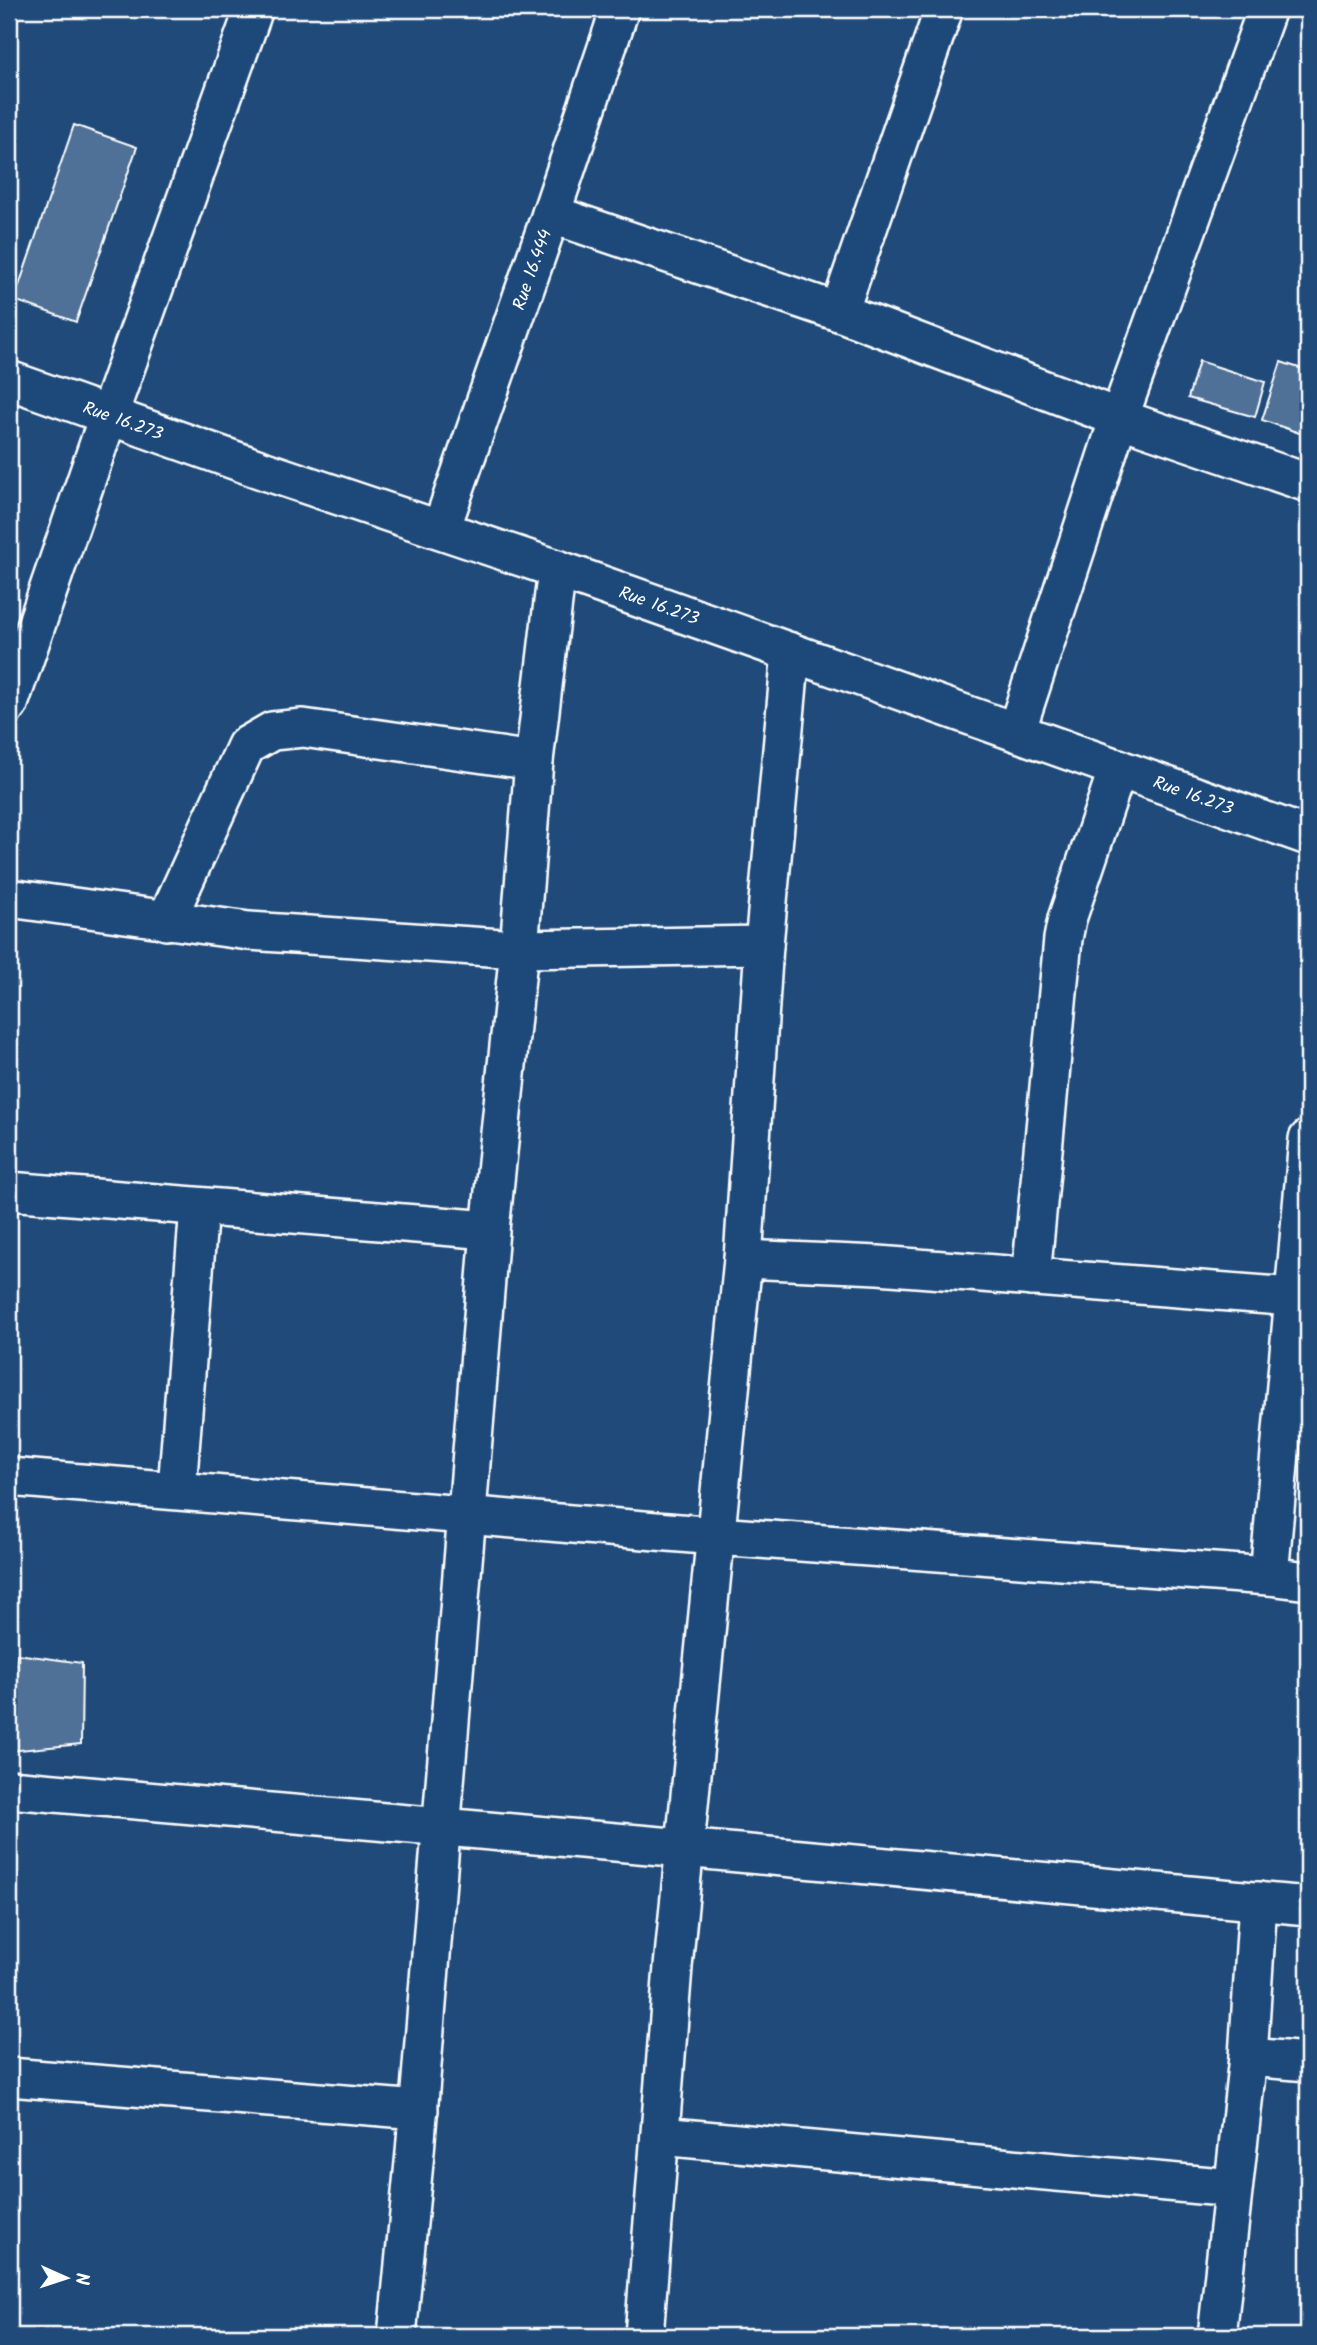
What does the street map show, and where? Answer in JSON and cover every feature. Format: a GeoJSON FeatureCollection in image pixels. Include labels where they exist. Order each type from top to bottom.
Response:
{"type":"FeatureCollection","features":[{"type":"Feature","properties":{"kind":"street"},"geometry":{"type":"LineString","coordinates":[[11,693],[254,9]]}},
{"type":"Feature","properties":{"kind":"street","name":"Rue 16.444"},"geometry":{"type":"LineString","coordinates":[[441,530],[620,9]]}},
{"type":"Feature","properties":{"kind":"street"},"geometry":{"type":"LineString","coordinates":[[839,312],[944,9]]}},
{"type":"Feature","properties":{"kind":"street"},"geometry":{"type":"LineString","coordinates":[[1016,732],[1119,418],[1268,9]]}},
{"type":"Feature","properties":{"kind":"street"},"geometry":{"type":"LineString","coordinates":[[551,215],[839,312],[1119,418],[1308,483]]}},
{"type":"Feature","properties":{"kind":"street","name":"Rue 16.273"},"geometry":{"type":"LineString","coordinates":[[9,380],[265,471],[557,569],[1308,836]]}},
{"type":"Feature","properties":{"kind":"street"},"geometry":{"type":"LineString","coordinates":[[397,2336],[419,2110],[489,1230],[519,949],[534,761],[557,569]]}},
{"type":"Feature","properties":{"kind":"street"},"geometry":{"type":"LineString","coordinates":[[644,2336],[684,1848],[743,1259],[764,945],[791,652]]}},
{"type":"Feature","properties":{"kind":"street"},"geometry":{"type":"LineString","coordinates":[[166,921],[246,746],[272,732],[313,729],[534,761]]}},
{"type":"Feature","properties":{"kind":"street"},"geometry":{"type":"LineString","coordinates":[[1031,1278],[1061,950],[1067,919],[1118,768]]}},
{"type":"Feature","properties":{"kind":"street"},"geometry":{"type":"LineString","coordinates":[[9,898],[249,931],[519,949],[764,945]]}},
{"type":"Feature","properties":{"kind":"street"},"geometry":{"type":"LineString","coordinates":[[1269,1576],[1295,1442],[1293,1297],[1308,1139]]}},
{"type":"Feature","properties":{"kind":"street"},"geometry":{"type":"LineString","coordinates":[[9,1191],[489,1230]]}},
{"type":"Feature","properties":{"kind":"street"},"geometry":{"type":"LineString","coordinates":[[177,1489],[199,1207]]}},
{"type":"Feature","properties":{"kind":"street"},"geometry":{"type":"LineString","coordinates":[[743,1259],[878,1265],[1293,1297]]}},
{"type":"Feature","properties":{"kind":"street"},"geometry":{"type":"LineString","coordinates":[[9,1476],[716,1536],[1308,1581]]}},
{"type":"Feature","properties":{"kind":"street"},"geometry":{"type":"LineString","coordinates":[[9,1789],[1308,1906]]}},
{"type":"Feature","properties":{"kind":"street"},"geometry":{"type":"LineString","coordinates":[[1217,2336],[1248,2057],[1258,1901]]}},
{"type":"Feature","properties":{"kind":"street"},"geometry":{"type":"LineString","coordinates":[[1248,2057],[1308,2062]]}},
{"type":"Feature","properties":{"kind":"street"},"geometry":{"type":"LineString","coordinates":[[9,2077],[419,2110]]}},
{"type":"Feature","properties":{"kind":"street"},"geometry":{"type":"LineString","coordinates":[[660,2136],[1233,2188]]}},
{"type":"Feature","properties":{"kind":"building"},"geometry":{"type":"Polygon","coordinates":[[[74,125],[137,147],[76,322],[14,300],[74,125]]]}},
{"type":"Feature","properties":{"kind":"building"},"geometry":{"type":"Polygon","coordinates":[[[1199,361],[1265,382],[1255,417],[1188,398],[1199,361]]]}},
{"type":"Feature","properties":{"kind":"building"},"geometry":{"type":"Polygon","coordinates":[[[1281,362],[1308,371],[1308,436],[1262,420],[1281,362]]]}},
{"type":"Feature","properties":{"kind":"building"},"geometry":{"type":"Polygon","coordinates":[[[17,1654],[82,1663],[81,1744],[9,1751],[9,1708],[17,1654]]]}}]}
